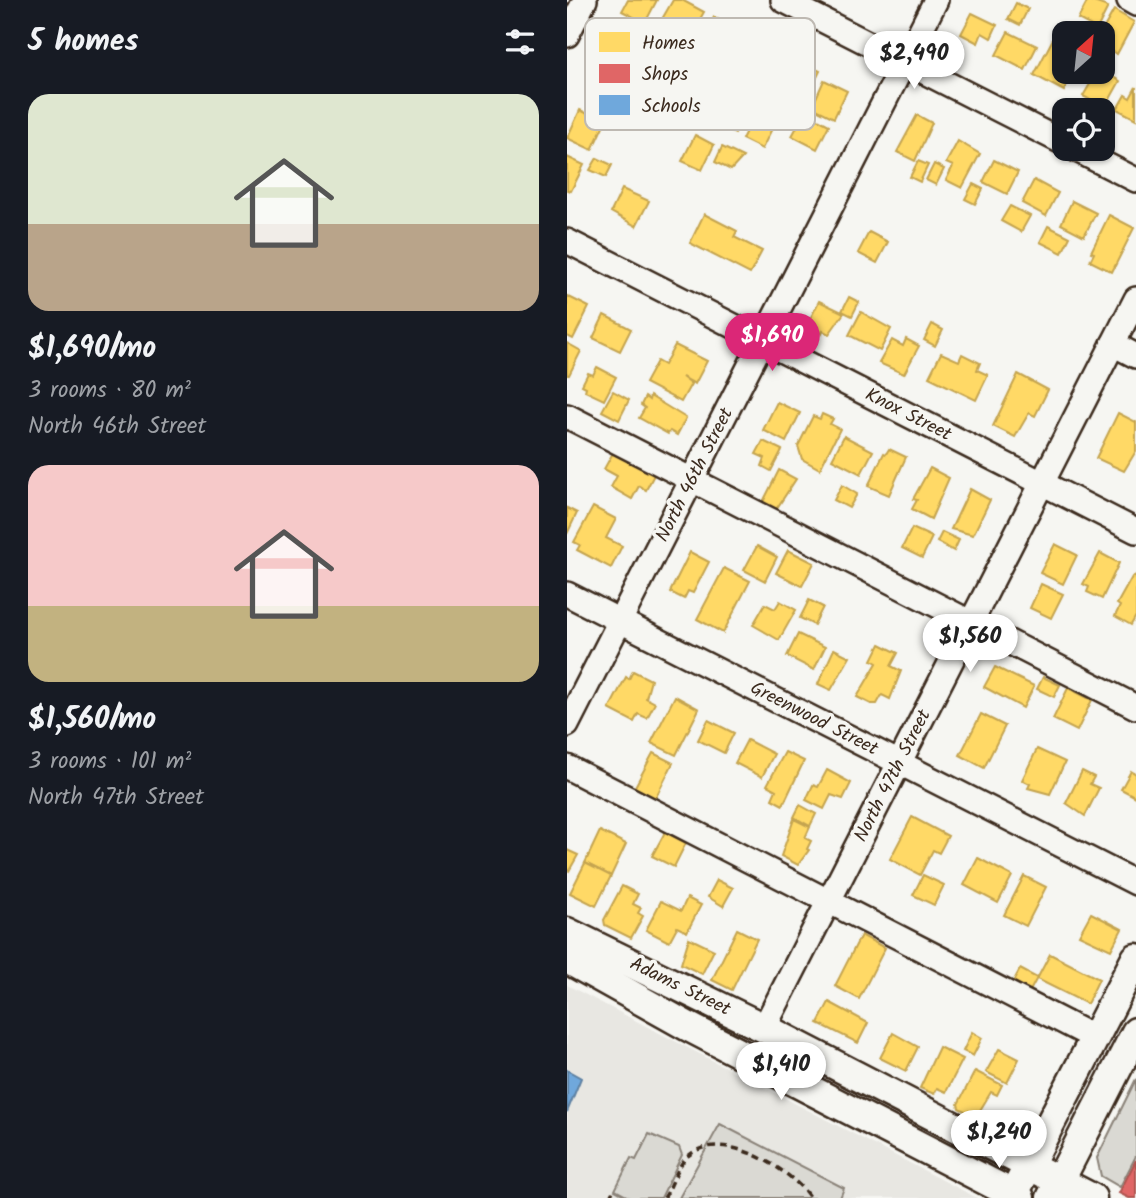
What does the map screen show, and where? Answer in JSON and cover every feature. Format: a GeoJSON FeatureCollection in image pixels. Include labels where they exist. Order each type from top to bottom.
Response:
{"type":"FeatureCollection","features":[{"type":"Feature","properties":{"kind":"main road","name":"Adams Street"},"geometry":{"type":"LineString","coordinates":[[567,932],[764,1028],[1029,1165],[1055,1190],[1092,1198]]}},
{"type":"Feature","properties":{"kind":"main road"},"geometry":{"type":"LineString","coordinates":[[1015,1197],[1136,958]]}},
{"type":"Feature","properties":{"kind":"main road","name":"Adams Street"},"geometry":{"type":"LineString","coordinates":[[567,959],[707,1037],[1015,1197]]}},
{"type":"Feature","properties":{"kind":"main road"},"geometry":{"type":"LineString","coordinates":[[1055,1190],[1132,1049]]}},
{"type":"Feature","properties":{"kind":"street"},"geometry":{"type":"LineString","coordinates":[[567,35],[585,0]]}},
{"type":"Feature","properties":{"kind":"street"},"geometry":{"type":"LineString","coordinates":[[783,0],[1052,137]]}},
{"type":"Feature","properties":{"kind":"street","name":"North 46th Street"},"geometry":{"type":"LineString","coordinates":[[567,725],[936,0]]}},
{"type":"Feature","properties":{"kind":"street"},"geometry":{"type":"LineString","coordinates":[[1129,0],[1136,4]]}},
{"type":"Feature","properties":{"kind":"street"},"geometry":{"type":"LineString","coordinates":[[1099,161],[1136,180]]}},
{"type":"Feature","properties":{"kind":"street","name":"Knox Street"},"geometry":{"type":"LineString","coordinates":[[567,241],[1136,531]]}},
{"type":"Feature","properties":{"kind":"street","name":"North 47th Street"},"geometry":{"type":"LineString","coordinates":[[764,1028],[1136,299]]}},
{"type":"Feature","properties":{"kind":"street"},"geometry":{"type":"LineString","coordinates":[[1113,344],[1136,356]]}},
{"type":"Feature","properties":{"kind":"street"},"geometry":{"type":"LineString","coordinates":[[567,416],[1136,707]]}},
{"type":"Feature","properties":{"kind":"street","name":"Greenwood Street"},"geometry":{"type":"LineString","coordinates":[[567,594],[1136,883]]}},
{"type":"Feature","properties":{"kind":"street"},"geometry":{"type":"LineString","coordinates":[[567,767],[1095,1038]]}},
{"type":"Feature","properties":{"kind":"path"},"geometry":{"type":"LineString","coordinates":[[664,1198],[689,1155],[717,1144],[735,1147],[771,1165],[801,1185],[810,1198]]}},
{"type":"Feature","properties":{"kind":"path"},"geometry":{"type":"LineString","coordinates":[[610,1198],[612,1194],[622,1198]]}},
{"type":"Feature","properties":{"kind":"shaded area"},"geometry":{"type":"Polygon","coordinates":[[[567,985],[977,1198],[840,1198],[844,1188],[682,1198],[567,1198],[567,985]]]}},
{"type":"Feature","properties":{"kind":"shaded area"},"geometry":{"type":"Polygon","coordinates":[[[1136,1079],[1136,1156],[1120,1187],[1101,1176],[1097,1158],[1136,1079]]]}},
{"type":"Feature","properties":{"kind":"shaded area"},"geometry":{"type":"Polygon","coordinates":[[[720,1124],[844,1188],[840,1198],[679,1198],[720,1124]]]}},
{"type":"Feature","properties":{"kind":"shaded area"},"geometry":{"type":"Polygon","coordinates":[[[649,1134],[679,1147],[682,1155],[661,1198],[630,1198],[615,1190],[631,1158],[636,1160],[649,1134]]]}},
{"type":"Feature","properties":{"kind":"building: Homes"},"geometry":{"type":"Polygon","coordinates":[[[628,0],[657,0],[648,18],[635,18],[622,11],[628,0]]]}},
{"type":"Feature","properties":{"kind":"building: Homes"},"geometry":{"type":"Polygon","coordinates":[[[673,0],[682,0],[704,12],[701,18],[663,18],[673,0]]]}},
{"type":"Feature","properties":{"kind":"building: Homes"},"geometry":{"type":"Polygon","coordinates":[[[1088,0],[1108,7],[1101,21],[1078,19],[1088,0]]]}},
{"type":"Feature","properties":{"kind":"building: Homes"},"geometry":{"type":"Polygon","coordinates":[[[1016,3],[1028,9],[1020,25],[1008,19],[1016,3]]]}},
{"type":"Feature","properties":{"kind":"building: Homes"},"geometry":{"type":"Polygon","coordinates":[[[1114,10],[1134,22],[1117,54],[1115,21],[1108,21],[1114,10]]]}},
{"type":"Feature","properties":{"kind":"building: Homes"},"geometry":{"type":"Polygon","coordinates":[[[972,13],[997,25],[991,38],[982,33],[978,43],[961,34],[972,13]]]}},
{"type":"Feature","properties":{"kind":"building: Homes"},"geometry":{"type":"Polygon","coordinates":[[[1008,32],[1037,46],[1025,70],[996,55],[1008,32]]]}},
{"type":"Feature","properties":{"kind":"building: Homes"},"geometry":{"type":"Polygon","coordinates":[[[1052,41],[1052,84],[1067,84],[1064,91],[1034,75],[1052,41]]]}},
{"type":"Feature","properties":{"kind":"building: Homes"},"geometry":{"type":"Polygon","coordinates":[[[815,68],[820,71],[815,81],[815,68]]]}},
{"type":"Feature","properties":{"kind":"building: Homes"},"geometry":{"type":"Polygon","coordinates":[[[1115,78],[1120,81],[1111,98],[1083,96],[1090,84],[1115,84],[1115,78]]]}},
{"type":"Feature","properties":{"kind":"building: Homes"},"geometry":{"type":"Polygon","coordinates":[[[824,80],[847,91],[834,118],[815,108],[815,100],[824,80]]]}},
{"type":"Feature","properties":{"kind":"building: Homes"},"geometry":{"type":"Polygon","coordinates":[[[1136,87],[1136,119],[1117,109],[1125,95],[1130,98],[1136,87]]]}},
{"type":"Feature","properties":{"kind":"building: Homes"},"geometry":{"type":"Polygon","coordinates":[[[580,110],[585,112],[585,130],[601,130],[592,150],[567,138],[580,110]]]}},
{"type":"Feature","properties":{"kind":"building: Homes"},"geometry":{"type":"Polygon","coordinates":[[[917,115],[932,123],[915,161],[897,152],[917,115]]]}},
{"type":"Feature","properties":{"kind":"building: Homes"},"geometry":{"type":"Polygon","coordinates":[[[815,117],[829,125],[817,149],[792,136],[795,130],[815,130],[815,117]]]}},
{"type":"Feature","properties":{"kind":"building: Homes"},"geometry":{"type":"Polygon","coordinates":[[[746,130],[771,130],[762,149],[742,139],[746,130]]]}},
{"type":"Feature","properties":{"kind":"building: Homes"},"geometry":{"type":"Polygon","coordinates":[[[695,135],[714,145],[702,170],[682,161],[695,135]]]}},
{"type":"Feature","properties":{"kind":"building: Homes"},"geometry":{"type":"Polygon","coordinates":[[[958,141],[980,154],[962,188],[946,180],[953,166],[946,163],[958,141]]]}},
{"type":"Feature","properties":{"kind":"building: Homes"},"geometry":{"type":"Polygon","coordinates":[[[722,147],[743,157],[731,170],[715,162],[722,147]]]}},
{"type":"Feature","properties":{"kind":"building: Homes"},"geometry":{"type":"Polygon","coordinates":[[[567,157],[584,165],[571,191],[567,190],[567,157]]]}},
{"type":"Feature","properties":{"kind":"building: Homes"},"geometry":{"type":"Polygon","coordinates":[[[597,158],[612,165],[606,177],[590,170],[597,158]]]}},
{"type":"Feature","properties":{"kind":"building: Homes"},"geometry":{"type":"Polygon","coordinates":[[[994,160],[1018,172],[1007,194],[983,182],[994,160]]]}},
{"type":"Feature","properties":{"kind":"building: Homes"},"geometry":{"type":"Polygon","coordinates":[[[918,161],[928,165],[920,182],[910,177],[918,161]]]}},
{"type":"Feature","properties":{"kind":"building: Homes"},"geometry":{"type":"Polygon","coordinates":[[[934,164],[944,169],[936,185],[926,180],[934,164]]]}},
{"type":"Feature","properties":{"kind":"building: Homes"},"geometry":{"type":"Polygon","coordinates":[[[1034,180],[1058,193],[1046,216],[1022,203],[1034,180]]]}},
{"type":"Feature","properties":{"kind":"building: Homes"},"geometry":{"type":"Polygon","coordinates":[[[973,184],[983,189],[975,204],[965,199],[973,184]]]}},
{"type":"Feature","properties":{"kind":"building: Homes"},"geometry":{"type":"Polygon","coordinates":[[[622,189],[649,201],[636,226],[611,212],[622,189]]]}},
{"type":"Feature","properties":{"kind":"building: Homes"},"geometry":{"type":"Polygon","coordinates":[[[1072,201],[1096,213],[1084,236],[1061,224],[1072,201]]]}},
{"type":"Feature","properties":{"kind":"building: Homes"},"geometry":{"type":"Polygon","coordinates":[[[1010,206],[1030,216],[1021,232],[1001,221],[1010,206]]]}},
{"type":"Feature","properties":{"kind":"building: Homes"},"geometry":{"type":"Polygon","coordinates":[[[704,214],[737,231],[734,237],[762,251],[750,274],[690,243],[704,214]]]}},
{"type":"Feature","properties":{"kind":"building: Homes"},"geometry":{"type":"Polygon","coordinates":[[[1109,215],[1134,228],[1112,272],[1090,261],[1094,253],[1091,252],[1109,215]]]}},
{"type":"Feature","properties":{"kind":"building: Homes"},"geometry":{"type":"Polygon","coordinates":[[[1048,226],[1070,237],[1062,253],[1040,242],[1048,226]]]}},
{"type":"Feature","properties":{"kind":"building: Homes"},"geometry":{"type":"Polygon","coordinates":[[[869,232],[888,242],[877,263],[858,253],[869,232]]]}},
{"type":"Feature","properties":{"kind":"building: Homes"},"geometry":{"type":"Polygon","coordinates":[[[567,296],[589,307],[573,339],[567,336],[567,296]]]}},
{"type":"Feature","properties":{"kind":"building: Homes"},"geometry":{"type":"Polygon","coordinates":[[[849,297],[859,302],[852,316],[842,311],[849,297]]]}},
{"type":"Feature","properties":{"kind":"building: Homes"},"geometry":{"type":"Polygon","coordinates":[[[819,301],[844,313],[829,334],[823,331],[822,334],[808,323],[819,301]]]}},
{"type":"Feature","properties":{"kind":"building: Homes"},"geometry":{"type":"Polygon","coordinates":[[[861,312],[891,329],[880,351],[849,335],[861,312]]]}},
{"type":"Feature","properties":{"kind":"building: Homes"},"geometry":{"type":"Polygon","coordinates":[[[604,315],[631,329],[620,351],[593,338],[604,315]]]}},
{"type":"Feature","properties":{"kind":"building: Homes"},"geometry":{"type":"Polygon","coordinates":[[[932,324],[943,330],[935,346],[924,340],[932,324]]]}},
{"type":"Feature","properties":{"kind":"building: Homes"},"geometry":{"type":"Polygon","coordinates":[[[906,339],[919,346],[904,374],[879,363],[892,340],[903,346],[906,339]]]}},
{"type":"Feature","properties":{"kind":"building: Homes"},"geometry":{"type":"Polygon","coordinates":[[[567,343],[581,351],[569,375],[567,375],[567,343]]]}},
{"type":"Feature","properties":{"kind":"building: Homes"},"geometry":{"type":"Polygon","coordinates":[[[675,345],[707,361],[695,384],[682,377],[691,384],[681,402],[645,383],[657,361],[664,365],[675,345]]]}},
{"type":"Feature","properties":{"kind":"building: Homes"},"geometry":{"type":"Polygon","coordinates":[[[941,353],[959,361],[962,354],[980,363],[977,370],[988,375],[976,400],[929,377],[941,353]]]}},
{"type":"Feature","properties":{"kind":"building: Homes"},"geometry":{"type":"Polygon","coordinates":[[[597,367],[616,377],[604,400],[585,391],[586,387],[582,385],[588,373],[593,375],[597,367]]]}},
{"type":"Feature","properties":{"kind":"building: Homes"},"geometry":{"type":"Polygon","coordinates":[[[1018,374],[1048,390],[1035,416],[1029,413],[1015,437],[993,426],[1018,374]]]}},
{"type":"Feature","properties":{"kind":"building: Homes"},"geometry":{"type":"Polygon","coordinates":[[[613,391],[629,400],[619,420],[602,411],[613,391]]]}},
{"type":"Feature","properties":{"kind":"building: Homes"},"geometry":{"type":"Polygon","coordinates":[[[650,396],[686,418],[677,435],[670,431],[668,434],[639,418],[645,408],[641,405],[645,397],[649,400],[650,396]]]}},
{"type":"Feature","properties":{"kind":"building: Homes"},"geometry":{"type":"Polygon","coordinates":[[[777,402],[800,413],[786,442],[763,430],[777,402]]]}},
{"type":"Feature","properties":{"kind":"building: Homes"},"geometry":{"type":"Polygon","coordinates":[[[1118,413],[1136,422],[1136,451],[1124,471],[1096,458],[1118,413]]]}},
{"type":"Feature","properties":{"kind":"building: Homes"},"geometry":{"type":"Polygon","coordinates":[[[822,414],[833,419],[830,424],[840,429],[820,469],[802,459],[798,446],[813,416],[820,419],[822,414]]]}},
{"type":"Feature","properties":{"kind":"building: Homes"},"geometry":{"type":"Polygon","coordinates":[[[844,436],[873,451],[861,474],[832,459],[844,436]]]}},
{"type":"Feature","properties":{"kind":"building: Homes"},"geometry":{"type":"Polygon","coordinates":[[[763,441],[782,450],[771,471],[762,466],[765,458],[756,454],[763,441]]]}},
{"type":"Feature","properties":{"kind":"building: Homes"},"geometry":{"type":"Polygon","coordinates":[[[615,449],[656,471],[646,490],[639,486],[632,499],[611,487],[617,476],[604,469],[615,449]]]}},
{"type":"Feature","properties":{"kind":"building: Homes"},"geometry":{"type":"Polygon","coordinates":[[[889,449],[906,457],[889,495],[868,486],[884,453],[889,449]]]}},
{"type":"Feature","properties":{"kind":"building: Homes"},"geometry":{"type":"Polygon","coordinates":[[[930,468],[949,478],[931,519],[912,509],[917,500],[913,499],[930,468]]]}},
{"type":"Feature","properties":{"kind":"building: Homes"},"geometry":{"type":"Polygon","coordinates":[[[779,470],[796,479],[775,511],[761,506],[779,470]]]}},
{"type":"Feature","properties":{"kind":"building: Homes"},"geometry":{"type":"Polygon","coordinates":[[[842,485],[857,494],[849,508],[834,500],[842,485]]]}},
{"type":"Feature","properties":{"kind":"building: Homes"},"geometry":{"type":"Polygon","coordinates":[[[970,489],[990,500],[973,535],[951,529],[970,489]]]}},
{"type":"Feature","properties":{"kind":"building: Homes"},"geometry":{"type":"Polygon","coordinates":[[[593,507],[616,519],[606,538],[622,546],[611,568],[577,550],[580,545],[574,542],[593,507]]]}},
{"type":"Feature","properties":{"kind":"building: Homes"},"geometry":{"type":"Polygon","coordinates":[[[567,508],[577,513],[567,534],[567,508]]]}},
{"type":"Feature","properties":{"kind":"building: Homes"},"geometry":{"type":"Polygon","coordinates":[[[912,528],[932,537],[922,558],[902,548],[912,528]]]}},
{"type":"Feature","properties":{"kind":"building: Homes"},"geometry":{"type":"Polygon","coordinates":[[[942,532],[959,540],[954,551],[937,542],[942,532]]]}},
{"type":"Feature","properties":{"kind":"building: Homes"},"geometry":{"type":"Polygon","coordinates":[[[1055,544],[1077,555],[1063,584],[1040,573],[1055,544]]]}},
{"type":"Feature","properties":{"kind":"building: Homes"},"geometry":{"type":"Polygon","coordinates":[[[757,546],[777,557],[765,581],[744,570],[757,546]]]}},
{"type":"Feature","properties":{"kind":"building: Homes"},"geometry":{"type":"Polygon","coordinates":[[[788,550],[814,563],[802,586],[776,573],[788,550]]]}},
{"type":"Feature","properties":{"kind":"building: Homes"},"geometry":{"type":"Polygon","coordinates":[[[690,552],[709,562],[693,593],[688,591],[684,599],[670,592],[690,552]]]}},
{"type":"Feature","properties":{"kind":"building: Homes"},"geometry":{"type":"Polygon","coordinates":[[[1100,553],[1119,563],[1102,599],[1087,592],[1089,587],[1083,584],[1100,553]]]}},
{"type":"Feature","properties":{"kind":"building: Homes"},"geometry":{"type":"Polygon","coordinates":[[[724,568],[750,581],[723,633],[697,619],[724,568]]]}},
{"type":"Feature","properties":{"kind":"building: Homes"},"geometry":{"type":"Polygon","coordinates":[[[1136,575],[1136,616],[1131,625],[1115,616],[1120,606],[1117,604],[1132,577],[1136,575]]]}},
{"type":"Feature","properties":{"kind":"building: Homes"},"geometry":{"type":"Polygon","coordinates":[[[1041,584],[1063,594],[1051,618],[1030,608],[1041,584]]]}},
{"type":"Feature","properties":{"kind":"building: Homes"},"geometry":{"type":"Polygon","coordinates":[[[809,600],[823,607],[814,625],[800,618],[809,600]]]}},
{"type":"Feature","properties":{"kind":"building: Homes"},"geometry":{"type":"Polygon","coordinates":[[[780,601],[796,610],[779,640],[753,625],[765,604],[775,609],[780,601]]]}},
{"type":"Feature","properties":{"kind":"building: Homes"},"geometry":{"type":"Polygon","coordinates":[[[798,634],[825,647],[814,670],[787,656],[798,634]]]}},
{"type":"Feature","properties":{"kind":"building: Homes"},"geometry":{"type":"Polygon","coordinates":[[[880,644],[898,653],[891,666],[901,671],[890,699],[882,695],[877,704],[871,704],[857,697],[877,663],[872,660],[880,644]]]}},
{"type":"Feature","properties":{"kind":"building: Homes"},"geometry":{"type":"Polygon","coordinates":[[[834,649],[850,657],[831,690],[818,684],[834,649]]]}},
{"type":"Feature","properties":{"kind":"building: Homes"},"geometry":{"type":"Polygon","coordinates":[[[995,667],[1034,686],[1023,708],[984,687],[995,667]]]}},
{"type":"Feature","properties":{"kind":"building: Homes"},"geometry":{"type":"Polygon","coordinates":[[[633,671],[651,680],[646,698],[655,703],[647,718],[638,714],[634,722],[609,709],[626,677],[629,679],[633,671]]]}},
{"type":"Feature","properties":{"kind":"building: Homes"},"geometry":{"type":"Polygon","coordinates":[[[1043,677],[1060,685],[1054,697],[1037,689],[1043,677]]]}},
{"type":"Feature","properties":{"kind":"building: Homes"},"geometry":{"type":"Polygon","coordinates":[[[1068,688],[1092,700],[1077,731],[1053,719],[1068,688]]]}},
{"type":"Feature","properties":{"kind":"building: Homes"},"geometry":{"type":"Polygon","coordinates":[[[675,696],[699,709],[676,755],[651,743],[675,696]]]}},
{"type":"Feature","properties":{"kind":"building: Homes"},"geometry":{"type":"Polygon","coordinates":[[[981,714],[1005,726],[984,768],[960,755],[981,714]]]}},
{"type":"Feature","properties":{"kind":"building: Homes"},"geometry":{"type":"Polygon","coordinates":[[[708,720],[734,733],[724,753],[698,740],[708,720]]]}},
{"type":"Feature","properties":{"kind":"building: Homes"},"geometry":{"type":"Polygon","coordinates":[[[747,740],[774,754],[762,777],[735,763],[747,740]]]}},
{"type":"Feature","properties":{"kind":"building: Homes"},"geometry":{"type":"Polygon","coordinates":[[[1037,749],[1065,762],[1050,794],[1028,788],[1030,784],[1022,780],[1037,749]]]}},
{"type":"Feature","properties":{"kind":"building: Homes"},"geometry":{"type":"Polygon","coordinates":[[[785,752],[804,761],[783,805],[772,799],[776,790],[767,785],[785,752]]]}},
{"type":"Feature","properties":{"kind":"building: Homes"},"geometry":{"type":"Polygon","coordinates":[[[653,753],[673,763],[652,805],[631,794],[653,753]]]}},
{"type":"Feature","properties":{"kind":"building: Homes"},"geometry":{"type":"Polygon","coordinates":[[[827,770],[851,783],[843,799],[831,795],[824,809],[806,800],[813,785],[818,787],[827,770]]]}},
{"type":"Feature","properties":{"kind":"building: Homes"},"geometry":{"type":"Polygon","coordinates":[[[1082,771],[1094,777],[1090,784],[1099,788],[1085,816],[1066,803],[1082,771]]]}},
{"type":"Feature","properties":{"kind":"building: Homes"},"geometry":{"type":"Polygon","coordinates":[[[1131,771],[1136,774],[1136,797],[1121,789],[1131,771]]]}},
{"type":"Feature","properties":{"kind":"building: Homes"},"geometry":{"type":"Polygon","coordinates":[[[800,805],[816,814],[810,826],[794,817],[800,805]]]}},
{"type":"Feature","properties":{"kind":"building: Homes"},"geometry":{"type":"Polygon","coordinates":[[[912,817],[948,836],[939,853],[933,850],[920,875],[890,859],[912,817]]]}},
{"type":"Feature","properties":{"kind":"building: Homes"},"geometry":{"type":"Polygon","coordinates":[[[794,819],[810,827],[805,838],[811,841],[807,849],[809,850],[798,865],[781,856],[794,819]]]}},
{"type":"Feature","properties":{"kind":"building: Homes"},"geometry":{"type":"Polygon","coordinates":[[[600,831],[626,844],[611,876],[585,863],[600,831]]]}},
{"type":"Feature","properties":{"kind":"building: Homes"},"geometry":{"type":"Polygon","coordinates":[[[665,832],[686,843],[674,867],[652,856],[665,832]]]}},
{"type":"Feature","properties":{"kind":"building: Homes"},"geometry":{"type":"Polygon","coordinates":[[[567,850],[578,855],[569,871],[567,870],[567,850]]]}},
{"type":"Feature","properties":{"kind":"building: Homes"},"geometry":{"type":"Polygon","coordinates":[[[978,858],[1012,876],[998,903],[964,885],[978,858]]]}},
{"type":"Feature","properties":{"kind":"building: Homes"},"geometry":{"type":"Polygon","coordinates":[[[585,863],[611,876],[596,906],[570,893],[585,863]]]}},
{"type":"Feature","properties":{"kind":"building: Homes"},"geometry":{"type":"Polygon","coordinates":[[[923,875],[944,885],[934,905],[913,895],[923,875]]]}},
{"type":"Feature","properties":{"kind":"building: Homes"},"geometry":{"type":"Polygon","coordinates":[[[1024,876],[1046,887],[1026,926],[1004,915],[1024,876]]]}},
{"type":"Feature","properties":{"kind":"building: Homes"},"geometry":{"type":"Polygon","coordinates":[[[717,880],[733,888],[723,906],[708,897],[717,880]]]}},
{"type":"Feature","properties":{"kind":"building: Homes"},"geometry":{"type":"Polygon","coordinates":[[[622,886],[638,894],[633,904],[641,908],[638,913],[643,916],[631,938],[605,925],[604,920],[622,886]]]}},
{"type":"Feature","properties":{"kind":"building: Homes"},"geometry":{"type":"Polygon","coordinates":[[[687,898],[701,905],[687,932],[677,927],[669,942],[646,930],[661,901],[681,911],[687,898]]]}},
{"type":"Feature","properties":{"kind":"building: Homes"},"geometry":{"type":"Polygon","coordinates":[[[1091,913],[1122,929],[1111,950],[1079,935],[1091,913]]]}},
{"type":"Feature","properties":{"kind":"building: Homes"},"geometry":{"type":"Polygon","coordinates":[[[737,929],[757,939],[732,990],[712,980],[737,929]]]}},
{"type":"Feature","properties":{"kind":"building: Homes"},"geometry":{"type":"Polygon","coordinates":[[[861,935],[885,948],[859,999],[835,986],[861,935]]]}},
{"type":"Feature","properties":{"kind":"building: Homes"},"geometry":{"type":"Polygon","coordinates":[[[689,938],[714,950],[702,974],[681,964],[689,938]]]}},
{"type":"Feature","properties":{"kind":"building: Homes"},"geometry":{"type":"Polygon","coordinates":[[[1050,954],[1099,979],[1087,1004],[1037,979],[1050,954]]]}},
{"type":"Feature","properties":{"kind":"building: Homes"},"geometry":{"type":"Polygon","coordinates":[[[1020,969],[1037,978],[1030,991],[1013,982],[1020,969]]]}},
{"type":"Feature","properties":{"kind":"building: Homes"},"geometry":{"type":"Polygon","coordinates":[[[829,1002],[868,1023],[858,1043],[818,1023],[829,1002]]]}},
{"type":"Feature","properties":{"kind":"building: Homes"},"geometry":{"type":"Polygon","coordinates":[[[972,1032],[982,1038],[973,1056],[963,1051],[972,1032]]]}},
{"type":"Feature","properties":{"kind":"building: Homes"},"geometry":{"type":"Polygon","coordinates":[[[893,1033],[918,1047],[906,1071],[880,1058],[893,1033]]]}},
{"type":"Feature","properties":{"kind":"building: Homes"},"geometry":{"type":"Polygon","coordinates":[[[939,1047],[963,1059],[946,1092],[937,1088],[934,1094],[920,1088],[939,1047]]]}},
{"type":"Feature","properties":{"kind":"building: Homes"},"geometry":{"type":"Polygon","coordinates":[[[999,1049],[1019,1059],[1007,1083],[986,1072],[999,1049]]]}},
{"type":"Feature","properties":{"kind":"building: Homes"},"geometry":{"type":"Polygon","coordinates":[[[975,1071],[1002,1085],[997,1095],[991,1092],[976,1117],[959,1108],[958,1104],[975,1071]]]}},
{"type":"Feature","properties":{"kind":"building: Shops"},"geometry":{"type":"Polygon","coordinates":[[[1136,1160],[1136,1198],[1129,1198],[1119,1193],[1136,1160]]]}},
{"type":"Feature","properties":{"kind":"building: Schools"},"geometry":{"type":"Polygon","coordinates":[[[567,1070],[581,1078],[567,1112],[567,1070]]]}}]}
